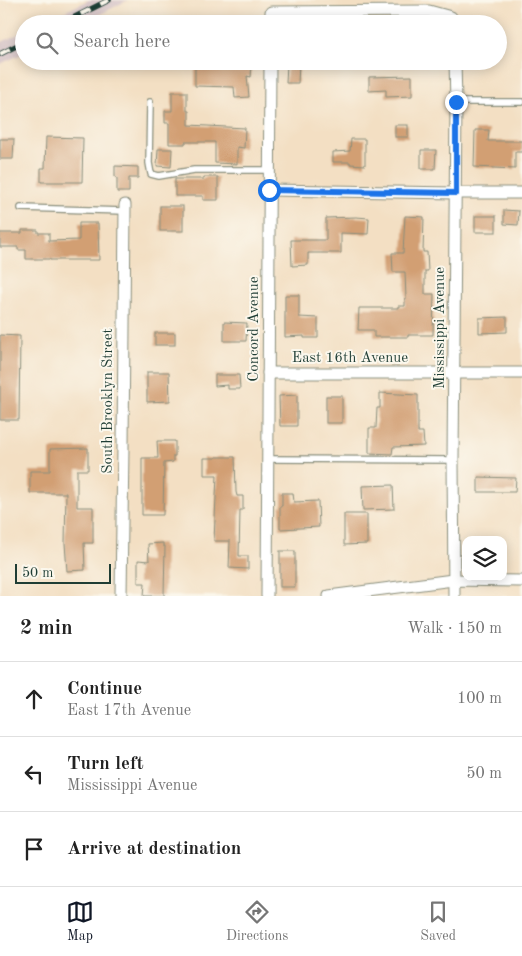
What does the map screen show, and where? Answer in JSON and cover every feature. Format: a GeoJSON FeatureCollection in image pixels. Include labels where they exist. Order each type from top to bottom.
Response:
{"type":"FeatureCollection","features":[{"type":"Feature","properties":{"kind":"street"},"geometry":{"type":"LineString","coordinates":[[350,15],[429,12],[437,15]]}},
{"type":"Feature","properties":{"kind":"street","name":"Concord Avenue"},"geometry":{"type":"LineString","coordinates":[[267,596],[270,70]]}},
{"type":"Feature","properties":{"kind":"street","name":"Mississippi Avenue"},"geometry":{"type":"LineString","coordinates":[[454,596],[455,70]]}},
{"type":"Feature","properties":{"kind":"street"},"geometry":{"type":"LineString","coordinates":[[269,190],[522,193]]}},
{"type":"Feature","properties":{"kind":"street","name":"South Brooklyn Street"},"geometry":{"type":"LineString","coordinates":[[121,596],[125,208]]}},
{"type":"Feature","properties":{"kind":"street","name":"East 16th Avenue"},"geometry":{"type":"LineString","coordinates":[[268,373],[522,373]]}},
{"type":"Feature","properties":{"kind":"street"},"geometry":{"type":"LineString","coordinates":[[329,596],[453,580],[522,581]]}},
{"type":"Feature","properties":{"kind":"lane"},"geometry":{"type":"LineString","coordinates":[[150,102],[149,163],[151,174],[159,176],[194,170],[269,170]]}},
{"type":"Feature","properties":{"kind":"lane"},"geometry":{"type":"LineString","coordinates":[[456,102],[522,102]]}},
{"type":"Feature","properties":{"kind":"lane"},"geometry":{"type":"LineString","coordinates":[[21,208],[125,208]]}},
{"type":"Feature","properties":{"kind":"lane"},"geometry":{"type":"LineString","coordinates":[[268,460],[453,460]]}},
{"type":"Feature","properties":{"kind":"shaded area"},"geometry":{"type":"Polygon","coordinates":[[[89,0],[128,0],[99,15],[58,15],[89,0]]]}},
{"type":"Feature","properties":{"kind":"shaded area"},"geometry":{"type":"Polygon","coordinates":[[[15,36],[15,57],[0,64],[0,43],[15,36]]]}},
{"type":"Feature","properties":{"kind":"building"},"geometry":{"type":"Polygon","coordinates":[[[195,70],[251,70],[251,77],[247,76],[249,97],[235,98],[234,87],[195,86],[195,70]]]}},
{"type":"Feature","properties":{"kind":"building"},"geometry":{"type":"Polygon","coordinates":[[[287,70],[299,70],[298,83],[286,83],[287,70]]]}},
{"type":"Feature","properties":{"kind":"building"},"geometry":{"type":"Polygon","coordinates":[[[412,76],[412,96],[386,97],[386,90],[369,91],[369,77],[412,76]]]}},
{"type":"Feature","properties":{"kind":"building"},"geometry":{"type":"Polygon","coordinates":[[[172,92],[187,92],[189,125],[245,128],[244,148],[237,147],[237,164],[215,163],[215,142],[169,144],[169,123],[165,123],[165,111],[172,111],[172,92]]]}},
{"type":"Feature","properties":{"kind":"building"},"geometry":{"type":"Polygon","coordinates":[[[395,125],[408,125],[408,137],[395,137],[395,125]]]}},
{"type":"Feature","properties":{"kind":"building"},"geometry":{"type":"Polygon","coordinates":[[[475,130],[489,130],[488,141],[522,141],[522,152],[515,152],[515,169],[474,167],[475,130]]]}},
{"type":"Feature","properties":{"kind":"building"},"geometry":{"type":"Polygon","coordinates":[[[46,137],[83,138],[82,182],[41,182],[41,168],[45,168],[46,137]]]}},
{"type":"Feature","properties":{"kind":"building"},"geometry":{"type":"Polygon","coordinates":[[[0,139],[14,139],[13,159],[0,159],[0,139]]]}},
{"type":"Feature","properties":{"kind":"building"},"geometry":{"type":"Polygon","coordinates":[[[351,139],[365,139],[365,165],[350,164],[350,162],[333,162],[333,152],[350,151],[351,139]]]}},
{"type":"Feature","properties":{"kind":"building"},"geometry":{"type":"Polygon","coordinates":[[[158,149],[172,149],[171,167],[157,166],[158,149]]]}},
{"type":"Feature","properties":{"kind":"building"},"geometry":{"type":"Polygon","coordinates":[[[421,150],[436,150],[435,169],[421,169],[421,150]]]}},
{"type":"Feature","properties":{"kind":"building"},"geometry":{"type":"Polygon","coordinates":[[[115,166],[138,167],[138,178],[129,178],[129,192],[117,192],[115,166]]]}},
{"type":"Feature","properties":{"kind":"building"},"geometry":{"type":"Polygon","coordinates":[[[204,177],[218,177],[218,200],[203,200],[203,196],[175,196],[175,179],[204,179],[204,177]]]}},
{"type":"Feature","properties":{"kind":"building"},"geometry":{"type":"Polygon","coordinates":[[[160,206],[183,206],[183,231],[160,231],[160,206]]]}},
{"type":"Feature","properties":{"kind":"building"},"geometry":{"type":"Polygon","coordinates":[[[504,210],[519,211],[518,225],[504,224],[504,210]]]}},
{"type":"Feature","properties":{"kind":"building"},"geometry":{"type":"Polygon","coordinates":[[[405,216],[424,217],[423,252],[427,252],[428,271],[425,271],[425,294],[434,294],[433,335],[374,337],[374,330],[358,330],[359,308],[398,308],[398,306],[405,306],[405,272],[393,272],[392,253],[403,253],[405,216]]]}},
{"type":"Feature","properties":{"kind":"building"},"geometry":{"type":"Polygon","coordinates":[[[475,216],[496,216],[496,232],[475,232],[475,216]]]}},
{"type":"Feature","properties":{"kind":"building"},"geometry":{"type":"Polygon","coordinates":[[[326,218],[369,218],[368,234],[341,233],[341,253],[308,253],[308,265],[292,266],[291,240],[326,240],[326,218]]]}},
{"type":"Feature","properties":{"kind":"building"},"geometry":{"type":"Polygon","coordinates":[[[79,223],[98,223],[99,260],[26,259],[26,250],[18,250],[18,247],[0,247],[0,233],[22,233],[22,230],[38,230],[38,233],[49,233],[49,241],[79,240],[79,223]]]}},
{"type":"Feature","properties":{"kind":"building"},"geometry":{"type":"Polygon","coordinates":[[[285,295],[299,295],[299,317],[318,318],[318,338],[304,338],[304,336],[285,337],[285,295]]]}},
{"type":"Feature","properties":{"kind":"building"},"geometry":{"type":"Polygon","coordinates":[[[507,317],[507,332],[479,333],[479,318],[507,317]]]}},
{"type":"Feature","properties":{"kind":"building"},"geometry":{"type":"Polygon","coordinates":[[[224,322],[247,323],[246,341],[224,341],[224,322]]]}},
{"type":"Feature","properties":{"kind":"building"},"geometry":{"type":"Polygon","coordinates":[[[155,333],[175,333],[175,345],[155,345],[155,333]]]}},
{"type":"Feature","properties":{"kind":"building"},"geometry":{"type":"Polygon","coordinates":[[[0,335],[20,336],[19,420],[0,420],[0,335]]]}},
{"type":"Feature","properties":{"kind":"building"},"geometry":{"type":"Polygon","coordinates":[[[147,372],[169,372],[170,401],[147,402],[147,372]]]}},
{"type":"Feature","properties":{"kind":"building"},"geometry":{"type":"Polygon","coordinates":[[[215,375],[239,375],[240,389],[228,389],[228,385],[215,386],[215,375]]]}},
{"type":"Feature","properties":{"kind":"building"},"geometry":{"type":"Polygon","coordinates":[[[380,393],[418,395],[418,432],[423,432],[424,446],[393,447],[392,454],[369,453],[369,428],[376,428],[377,408],[380,408],[380,393]]]}},
{"type":"Feature","properties":{"kind":"building"},"geometry":{"type":"Polygon","coordinates":[[[297,395],[297,426],[280,426],[279,396],[297,395]]]}},
{"type":"Feature","properties":{"kind":"building"},"geometry":{"type":"Polygon","coordinates":[[[326,396],[342,396],[342,423],[326,423],[326,396]]]}},
{"type":"Feature","properties":{"kind":"building"},"geometry":{"type":"Polygon","coordinates":[[[157,441],[175,441],[175,456],[173,456],[173,462],[164,463],[163,515],[142,515],[142,458],[158,458],[157,441]]]}},
{"type":"Feature","properties":{"kind":"building"},"geometry":{"type":"Polygon","coordinates":[[[88,448],[88,470],[77,470],[77,507],[93,507],[93,543],[84,543],[85,570],[67,571],[65,543],[66,493],[30,493],[30,471],[50,471],[50,449],[88,448]]]}},
{"type":"Feature","properties":{"kind":"building"},"geometry":{"type":"Polygon","coordinates":[[[235,457],[236,492],[237,496],[243,496],[243,510],[240,510],[239,556],[248,556],[248,569],[229,568],[230,541],[214,541],[217,475],[204,475],[204,458],[235,457]]]}},
{"type":"Feature","properties":{"kind":"building"},"geometry":{"type":"Polygon","coordinates":[[[478,477],[516,478],[515,492],[478,492],[478,477]]]}},
{"type":"Feature","properties":{"kind":"building"},"geometry":{"type":"Polygon","coordinates":[[[393,485],[394,509],[363,510],[362,486],[393,485]]]}},
{"type":"Feature","properties":{"kind":"building"},"geometry":{"type":"Polygon","coordinates":[[[282,493],[293,493],[294,502],[318,501],[319,527],[280,529],[282,493]]]}},
{"type":"Feature","properties":{"kind":"building"},"geometry":{"type":"Polygon","coordinates":[[[344,514],[367,514],[367,544],[344,545],[344,514]]]}},
{"type":"Feature","properties":{"kind":"building"},"geometry":{"type":"Polygon","coordinates":[[[163,543],[163,546],[165,546],[164,596],[144,596],[145,583],[138,583],[138,560],[149,561],[148,544],[163,543]]]}},
{"type":"Feature","properties":{"kind":"building"},"geometry":{"type":"Polygon","coordinates":[[[280,551],[295,551],[295,587],[280,587],[280,551]]]}},
{"type":"Feature","properties":{"kind":"railway"},"geometry":{"type":"LineString","coordinates":[[79,15],[109,0]]}},
{"type":"Feature","properties":{"kind":"railway"},"geometry":{"type":"LineString","coordinates":[[0,54],[15,46]]}},
{"type":"Feature","properties":{"kind":"route"},"geometry":{"type":"LineString","coordinates":[[269,190],[456,193],[456,102]]}}]}
